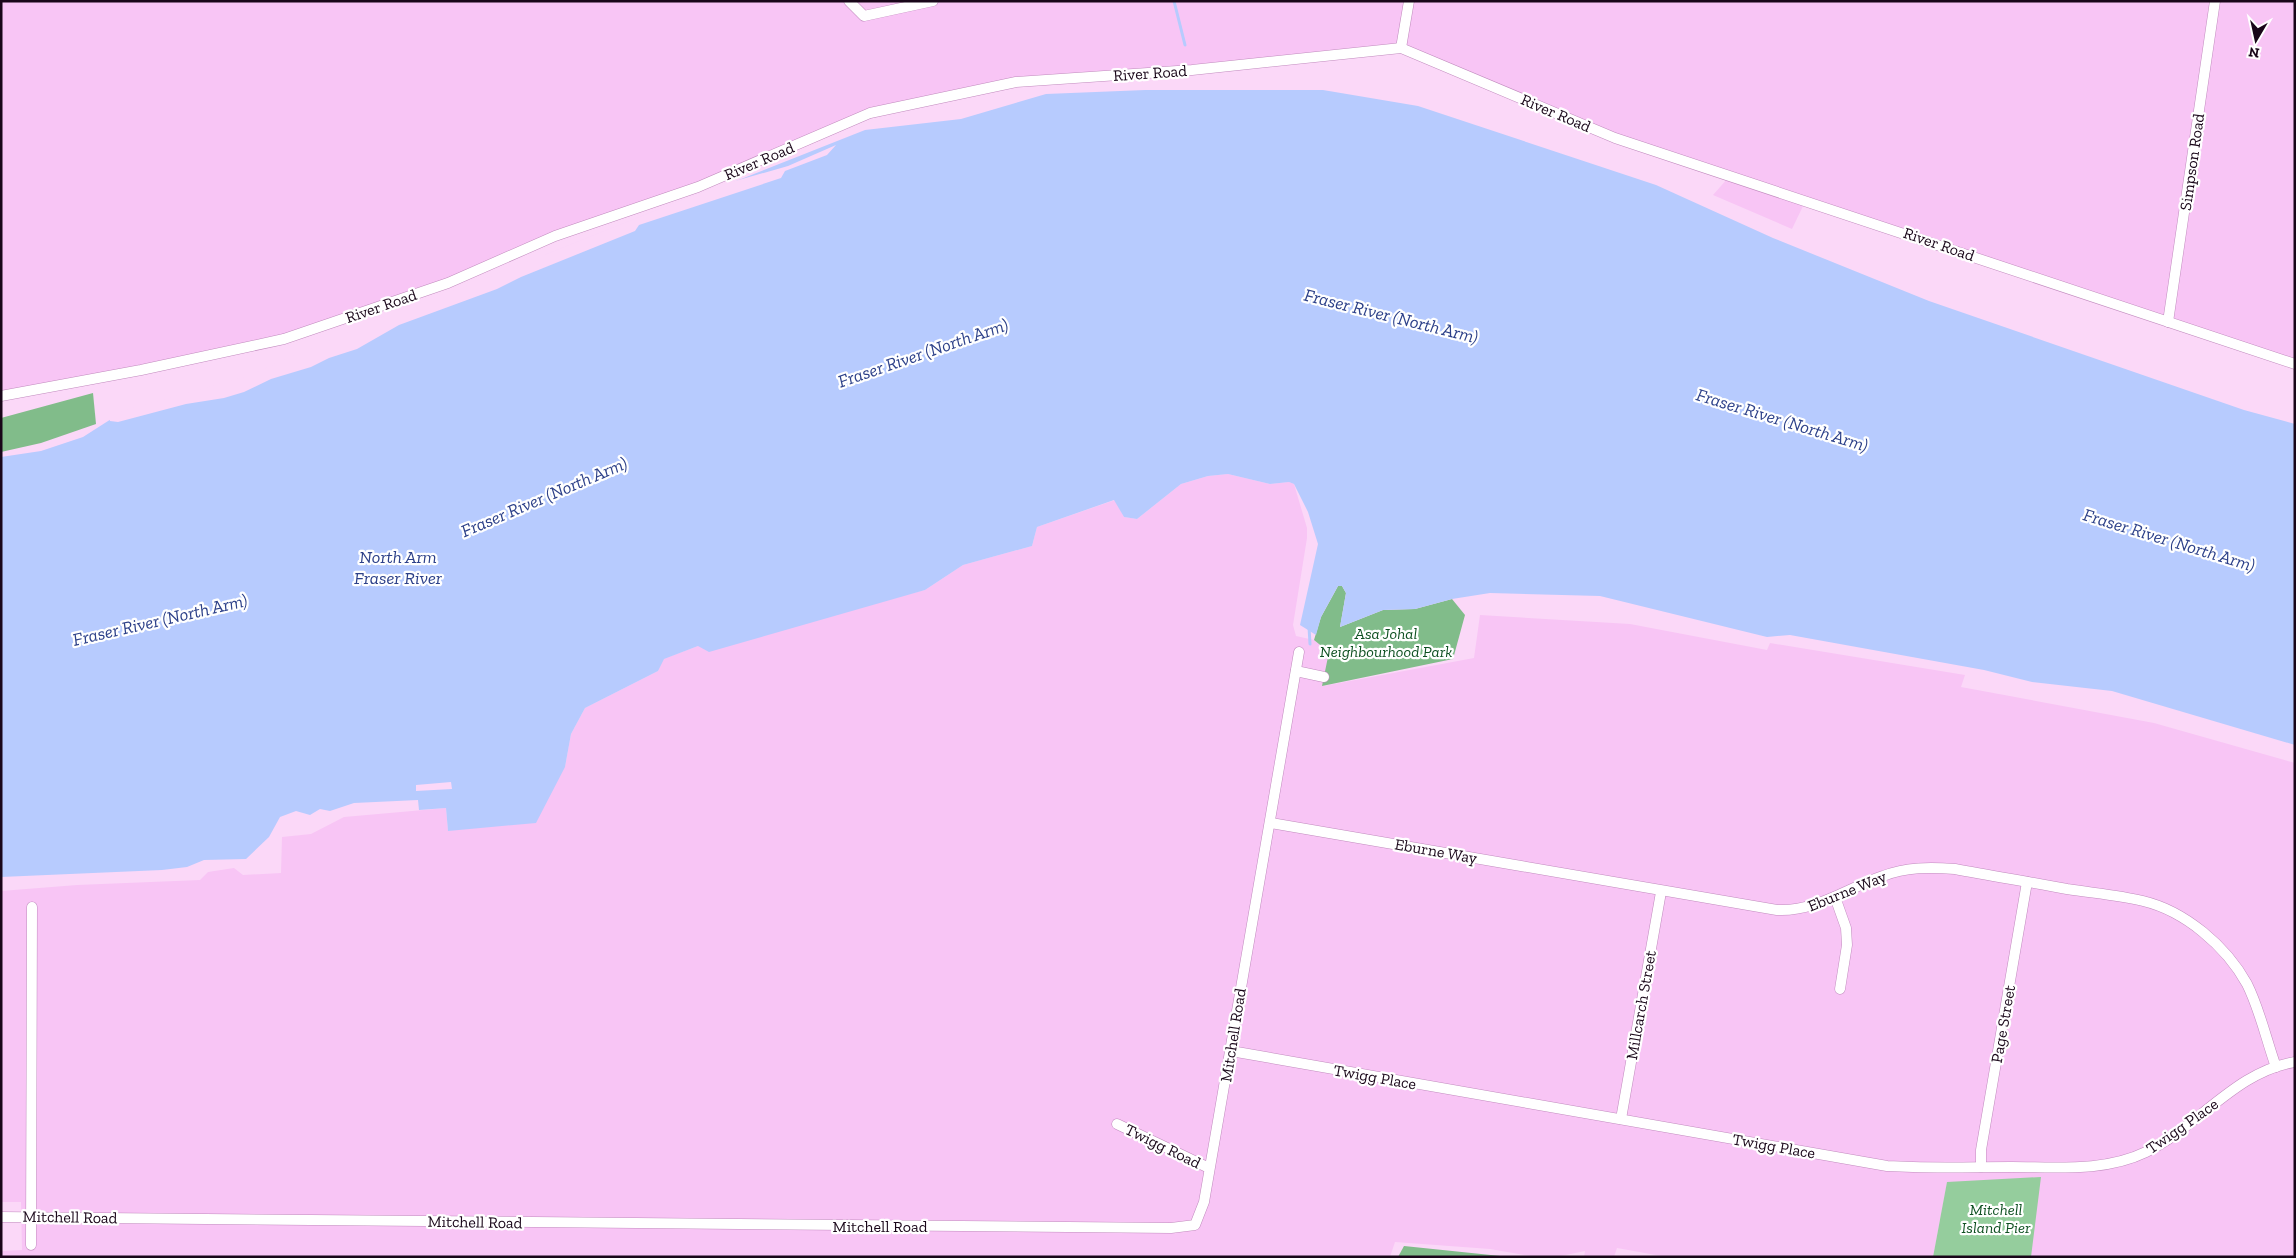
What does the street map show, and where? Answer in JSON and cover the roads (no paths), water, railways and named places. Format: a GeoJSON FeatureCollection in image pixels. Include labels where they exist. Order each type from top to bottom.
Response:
{"type":"FeatureCollection","features":[{"type":"Feature","properties":{"kind":"street"},"geometry":{"type":"LineString","coordinates":[[848,1],[864,16],[933,1]]}},
{"type":"Feature","properties":{"kind":"street"},"geometry":{"type":"LineString","coordinates":[[1401,48],[1409,1]]}},
{"type":"Feature","properties":{"kind":"street","name":"Simpson Road"},"geometry":{"type":"LineString","coordinates":[[2168,322],[2215,1]]}},
{"type":"Feature","properties":{"kind":"street","name":"River Road"},"geometry":{"type":"LineString","coordinates":[[1,396],[141,370],[284,339],[448,283],[555,236],[698,187],[870,113],[1016,82],[1192,70],[1401,48],[1615,138],[2295,364]]}},
{"type":"Feature","properties":{"kind":"street","name":"Mitchell Road"},"geometry":{"type":"LineString","coordinates":[[1,1217],[1178,1228],[1195,1225],[1204,1202],[1231,1051],[1250,924],[1271,824],[1299,652]]}},
{"type":"Feature","properties":{"kind":"street"},"geometry":{"type":"LineString","coordinates":[[1296,671],[1324,677]]}},
{"type":"Feature","properties":{"kind":"street","name":"Eburne Way"},"geometry":{"type":"LineString","coordinates":[[1271,824],[1765,909],[1789,911],[1801,909],[1835,897],[1883,875],[1928,867],[1955,869],[2144,901],[2178,916],[2214,942],[2246,984],[2260,1015],[2276,1067]]}},
{"type":"Feature","properties":{"kind":"street","name":"Page Street"},"geometry":{"type":"LineString","coordinates":[[1981,1167],[1981,1150],[2027,882]]}},
{"type":"Feature","properties":{"kind":"street","name":"Millcarch Street"},"geometry":{"type":"LineString","coordinates":[[1621,1119],[1661,892]]}},
{"type":"Feature","properties":{"kind":"street"},"geometry":{"type":"LineString","coordinates":[[1835,897],[1846,928],[1847,945],[1840,990]]}},
{"type":"Feature","properties":{"kind":"street"},"geometry":{"type":"LineString","coordinates":[[31,1245],[32,907]]}},
{"type":"Feature","properties":{"kind":"street","name":"Twigg Place"},"geometry":{"type":"LineString","coordinates":[[1231,1051],[1887,1166],[1981,1167],[2082,1167],[2106,1165],[2134,1158],[2161,1144],[2240,1085],[2276,1067],[2295,1062]]}},
{"type":"Feature","properties":{"kind":"street","name":"Twigg Road"},"geometry":{"type":"LineString","coordinates":[[1117,1124],[1209,1168]]}},
{"type":"Feature","properties":{"kind":"water","name":"North Arm Fraser River"},"geometry":{"type":"Polygon","coordinates":[[[1145,90],[1323,90],[1418,106],[1656,185],[1773,238],[1929,301],[2244,410],[2295,424],[2295,745],[2112,691],[2032,682],[1984,670],[1790,635],[1767,637],[1600,596],[1490,593],[1452,599],[1415,609],[1383,610],[1340,627],[1346,593],[1342,586],[1338,586],[1321,617],[1316,635],[1300,625],[1318,544],[1308,512],[1294,484],[1289,482],[1270,484],[1228,474],[1208,476],[1181,484],[1137,519],[1124,517],[1114,500],[1037,527],[1032,546],[963,565],[925,590],[709,652],[698,646],[664,659],[658,671],[585,708],[571,734],[565,767],[536,823],[448,831],[446,808],[419,810],[418,800],[354,803],[330,811],[320,809],[310,815],[296,811],[280,817],[269,837],[246,859],[204,860],[187,867],[162,870],[1,877],[1,457],[41,451],[83,437],[119,414],[248,379],[516,268],[865,130],[961,119],[1046,94],[1145,90]]]}},
{"type":"Feature","properties":{"kind":"waterway"},"geometry":{"type":"LineString","coordinates":[[1174,1],[1185,45]]}},
{"type":"Feature","properties":{"kind":"waterway"},"geometry":{"type":"LineString","coordinates":[[1309,627],[1310,644]]}},
{"type":"Feature","properties":{"kind":"water label","name":"Fraser River (North Arm)"},"geometry":{"type":"Point","coordinates":[1391,316]}},
{"type":"Feature","properties":{"kind":"water label","name":"Fraser River (North Arm)"},"geometry":{"type":"Point","coordinates":[923,353]}},
{"type":"Feature","properties":{"kind":"water label","name":"Fraser River (North Arm)"},"geometry":{"type":"Point","coordinates":[1782,420]}},
{"type":"Feature","properties":{"kind":"water label","name":"Fraser River (North Arm)"},"geometry":{"type":"Point","coordinates":[544,497]}},
{"type":"Feature","properties":{"kind":"water label","name":"Fraser River (North Arm)"},"geometry":{"type":"Point","coordinates":[2169,540]}},
{"type":"Feature","properties":{"kind":"water label","name":"Fraser River (North Arm)"},"geometry":{"type":"Point","coordinates":[160,620]}},
{"type":"Feature","properties":{"kind":"park label","name":"Asa Johal Neighbourhood Park"},"geometry":{"type":"Point","coordinates":[1386,642]}},
{"type":"Feature","properties":{"kind":"park label","name":"Mitchell Island Pier"},"geometry":{"type":"Point","coordinates":[1996,1218]}}]}
